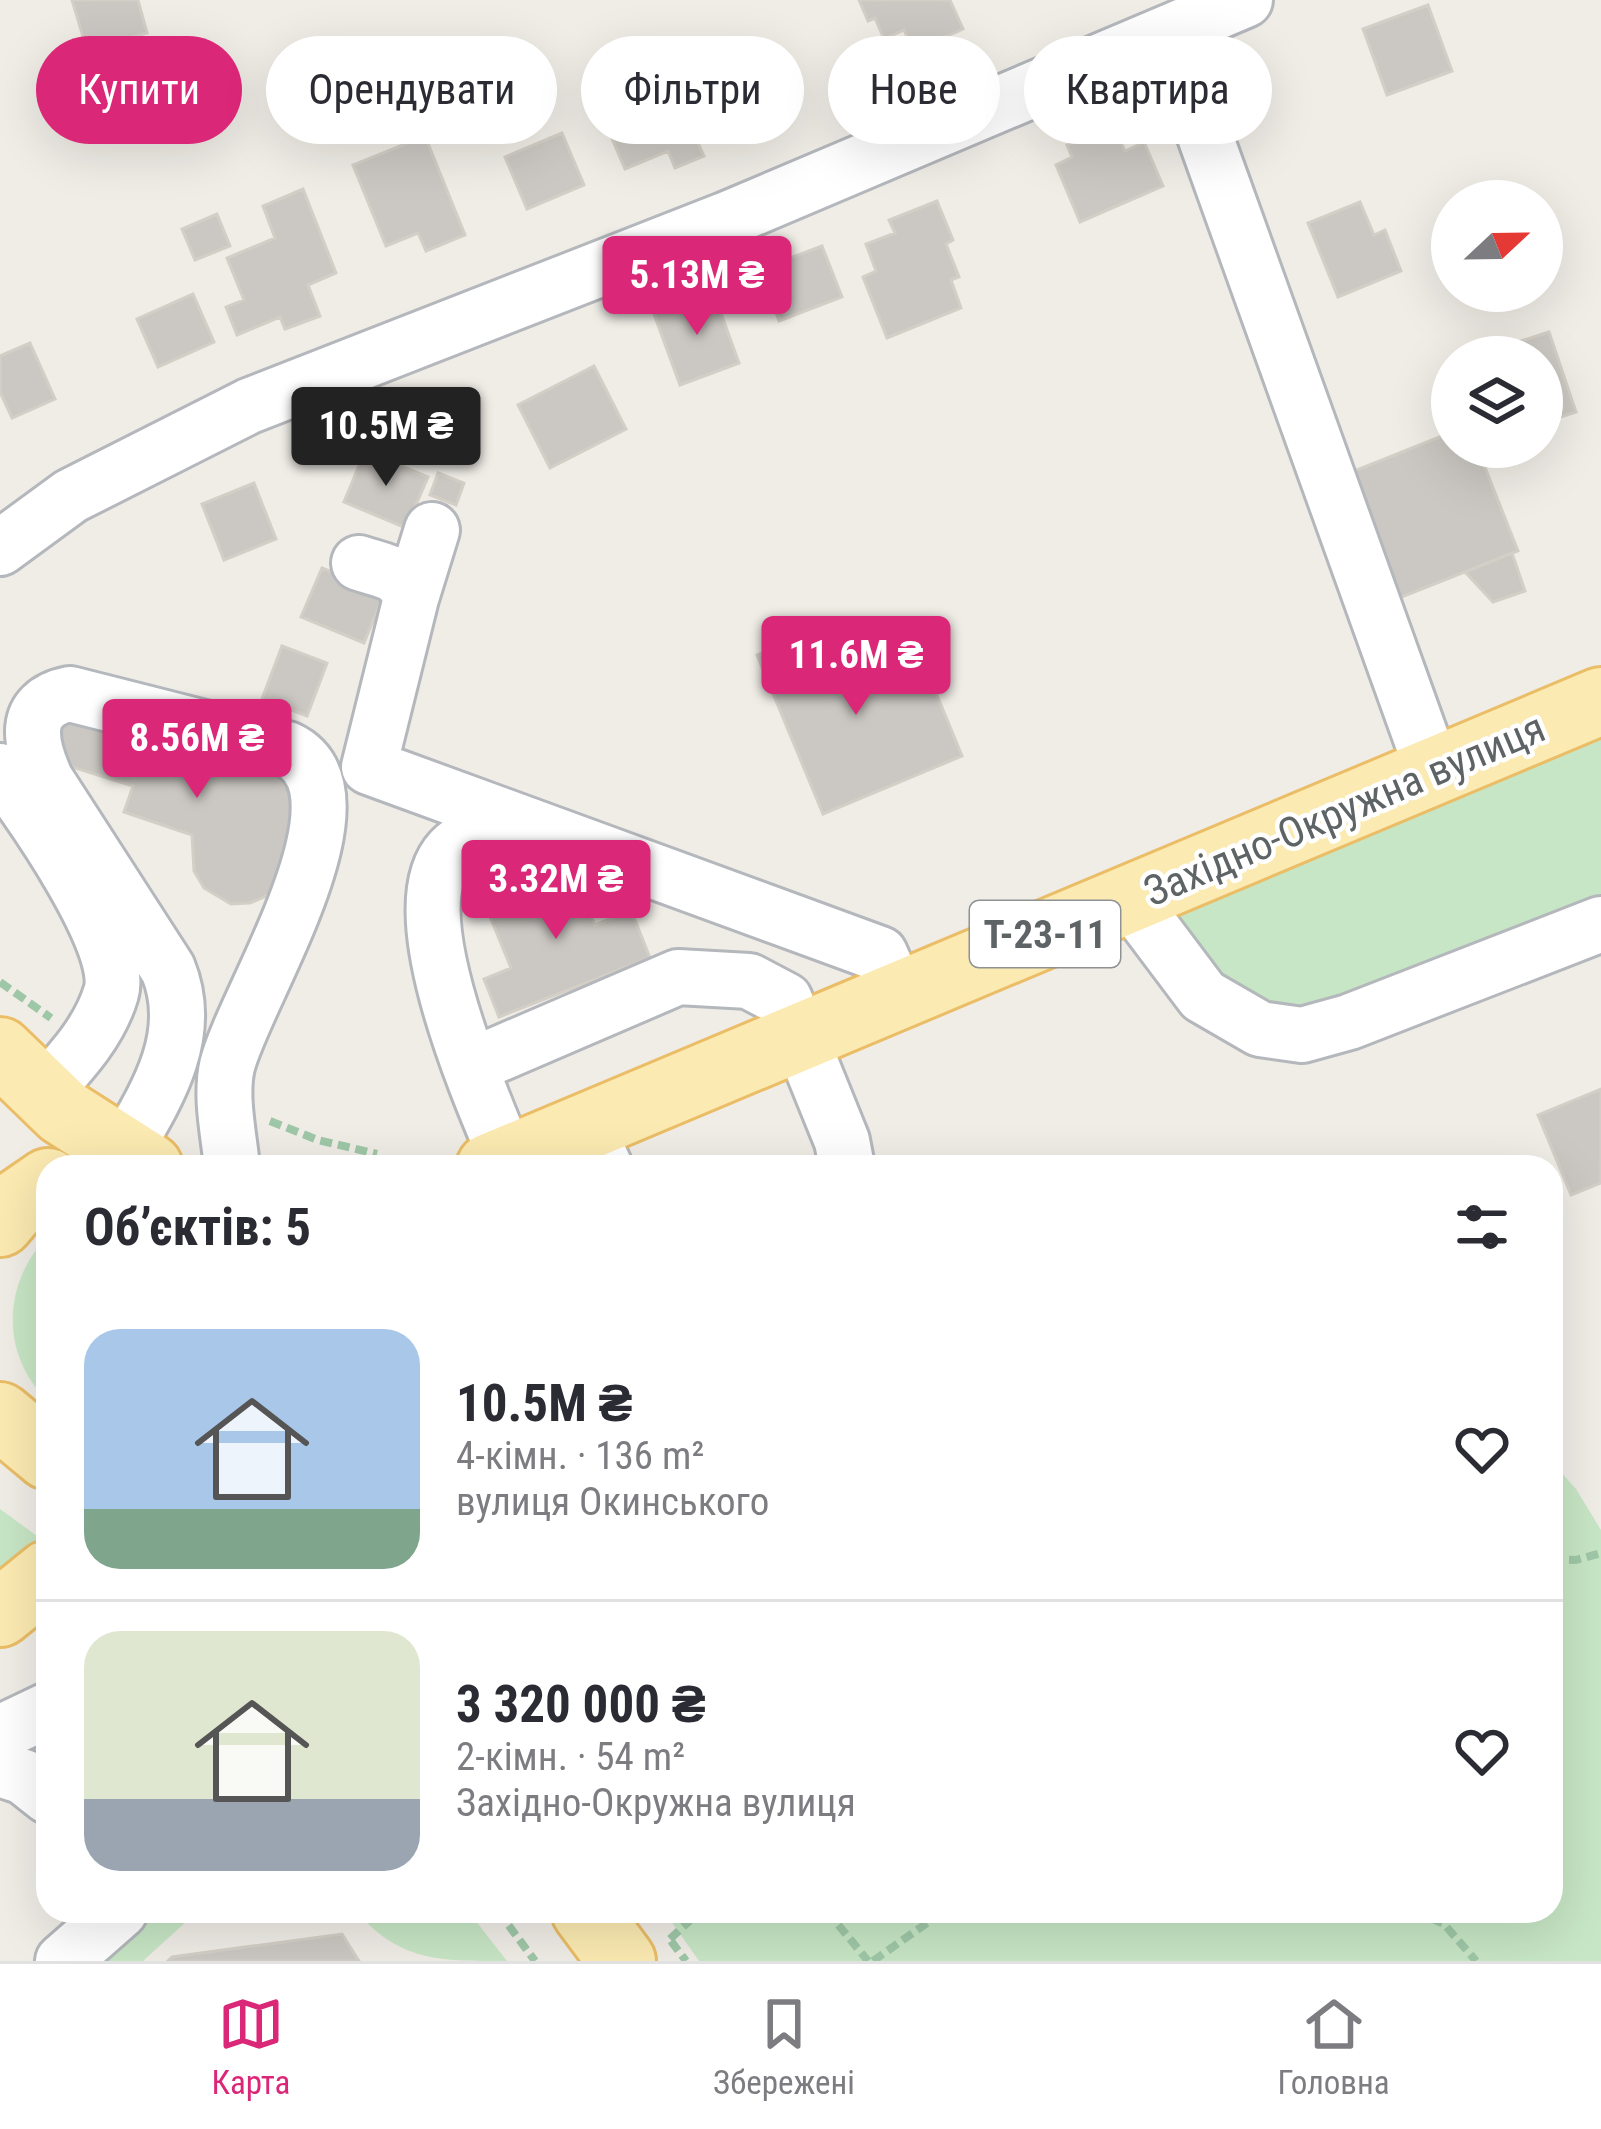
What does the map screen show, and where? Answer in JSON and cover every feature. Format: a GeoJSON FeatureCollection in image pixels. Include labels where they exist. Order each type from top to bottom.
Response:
{"type":"FeatureCollection","features":[{"type":"Feature","properties":{"kind":"main road","name":"Західно-Окружна вулиця"},"geometry":{"type":"LineString","coordinates":[[546,1155],[595,1147],[800,1036],[1601,701]]}},
{"type":"Feature","properties":{"kind":"main road"},"geometry":{"type":"LineString","coordinates":[[22,1072],[118,1155]]}},
{"type":"Feature","properties":{"kind":"main road"},"geometry":{"type":"LineString","coordinates":[[0,1223],[36,1191]]}},
{"type":"Feature","properties":{"kind":"main road"},"geometry":{"type":"LineString","coordinates":[[0,1416],[36,1446]]}},
{"type":"Feature","properties":{"kind":"main road"},"geometry":{"type":"LineString","coordinates":[[0,1613],[36,1584]]}},
{"type":"Feature","properties":{"kind":"main road"},"geometry":{"type":"LineString","coordinates":[[604,1923],[646,1950]]}},
{"type":"Feature","properties":{"kind":"street"},"geometry":{"type":"LineString","coordinates":[[0,548],[71,496],[249,406],[725,220],[1246,0]]}},
{"type":"Feature","properties":{"kind":"street"},"geometry":{"type":"LineString","coordinates":[[1168,33],[1433,771]]}},
{"type":"Feature","properties":{"kind":"street"},"geometry":{"type":"LineString","coordinates":[[432,530],[369,766],[880,954],[898,995]]}},
{"type":"Feature","properties":{"kind":"street"},"geometry":{"type":"LineString","coordinates":[[359,563],[399,576],[411,598]]}},
{"type":"Feature","properties":{"kind":"street"},"geometry":{"type":"LineString","coordinates":[[132,1155],[167,1078],[178,1019],[177,991],[168,969],[46,780],[34,752],[31,729],[40,710],[53,697],[70,694],[267,743],[303,756],[311,766],[320,805],[318,837],[227,1067],[231,1155]]}},
{"type":"Feature","properties":{"kind":"street"},"geometry":{"type":"LineString","coordinates":[[0,771],[28,808],[106,942],[113,989],[88,1043],[22,1072]]}},
{"type":"Feature","properties":{"kind":"street"},"geometry":{"type":"LineString","coordinates":[[419,784],[422,825],[432,862],[433,934],[496,1155]]}},
{"type":"Feature","properties":{"kind":"street"},"geometry":{"type":"LineString","coordinates":[[432,886],[451,851],[508,820]]}},
{"type":"Feature","properties":{"kind":"street"},"geometry":{"type":"LineString","coordinates":[[1130,898],[1203,996],[1260,1029],[1302,1035],[1349,1022],[1601,924]]}},
{"type":"Feature","properties":{"kind":"street"},"geometry":{"type":"LineString","coordinates":[[168,969],[213,989],[250,979],[269,964]]}},
{"type":"Feature","properties":{"kind":"street"},"geometry":{"type":"LineString","coordinates":[[471,1066],[679,977],[748,981],[785,1000],[845,1155]]}},
{"type":"Feature","properties":{"kind":"street"},"geometry":{"type":"LineString","coordinates":[[0,1733],[36,1716]]}},
{"type":"Feature","properties":{"kind":"street"},"geometry":{"type":"LineString","coordinates":[[0,1769],[36,1787]]}},
{"type":"Feature","properties":{"kind":"street"},"geometry":{"type":"LineString","coordinates":[[61,1961],[83,1923]]}},
{"type":"Feature","properties":{"kind":"street"},"geometry":{"type":"LineString","coordinates":[[61,1961],[107,1923]]}},
{"type":"Feature","properties":{"kind":"path"},"geometry":{"type":"LineString","coordinates":[[1563,1559],[1601,1553]]}},
{"type":"Feature","properties":{"kind":"path"},"geometry":{"type":"LineString","coordinates":[[507,1923],[535,1961]]}},
{"type":"Feature","properties":{"kind":"path"},"geometry":{"type":"LineString","coordinates":[[646,1950],[683,1923]]}},
{"type":"Feature","properties":{"kind":"path"},"geometry":{"type":"LineString","coordinates":[[837,1923],[870,1961],[926,1923]]}},
{"type":"Feature","properties":{"kind":"path"},"geometry":{"type":"LineString","coordinates":[[1442,1923],[1476,1961]]}},
{"type":"Feature","properties":{"kind":"green space"},"geometry":{"type":"Polygon","coordinates":[[[1601,720],[1601,906],[1301,1018],[1236,998],[1156,907],[1601,720]]]}},
{"type":"Feature","properties":{"kind":"green space"},"geometry":{"type":"Polygon","coordinates":[[[36,1251],[36,1388],[21,1362],[13,1319],[15,1297],[36,1251]]]}},
{"type":"Feature","properties":{"kind":"green space"},"geometry":{"type":"Polygon","coordinates":[[[1563,1474],[1601,1530],[1601,1961],[699,1961],[672,1923],[1563,1923],[1563,1474]]]}},
{"type":"Feature","properties":{"kind":"green space"},"geometry":{"type":"Polygon","coordinates":[[[0,1509],[36,1535],[36,1554],[0,1582],[0,1509]]]}},
{"type":"Feature","properties":{"kind":"green space"},"geometry":{"type":"Polygon","coordinates":[[[143,1923],[185,1923],[143,1961],[107,1961],[143,1923]]]}},
{"type":"Feature","properties":{"kind":"green space"},"geometry":{"type":"Polygon","coordinates":[[[367,1923],[477,1923],[507,1961],[421,1955],[367,1923]]]}},
{"type":"Feature","properties":{"kind":"building"},"geometry":{"type":"Polygon","coordinates":[[[72,0],[138,0],[147,33],[83,36],[72,0]]]}},
{"type":"Feature","properties":{"kind":"building"},"geometry":{"type":"Polygon","coordinates":[[[859,0],[950,0],[963,29],[947,36],[907,36],[904,30],[883,36],[875,18],[868,21],[859,0]]]}},
{"type":"Feature","properties":{"kind":"building"},"geometry":{"type":"Polygon","coordinates":[[[1428,5],[1452,71],[1387,95],[1363,29],[1428,5]]]}},
{"type":"Feature","properties":{"kind":"building"},"geometry":{"type":"Polygon","coordinates":[[[562,133],[584,185],[527,209],[505,157],[536,144],[557,144],[557,135],[562,133]]]}},
{"type":"Feature","properties":{"kind":"building"},"geometry":{"type":"Polygon","coordinates":[[[405,144],[428,144],[465,235],[426,251],[418,233],[386,246],[353,165],[405,144]]]}},
{"type":"Feature","properties":{"kind":"building"},"geometry":{"type":"Polygon","coordinates":[[[614,144],[699,144],[704,156],[675,168],[668,151],[625,169],[614,144]]]}},
{"type":"Feature","properties":{"kind":"building"},"geometry":{"type":"Polygon","coordinates":[[[1122,144],[1125,151],[1145,144],[1163,186],[1080,222],[1056,165],[1072,157],[1067,145],[1122,144]]]}},
{"type":"Feature","properties":{"kind":"building"},"geometry":{"type":"Polygon","coordinates":[[[303,189],[336,273],[308,285],[320,316],[285,329],[280,317],[237,335],[226,307],[244,300],[227,258],[275,238],[263,206],[303,189]]]}},
{"type":"Feature","properties":{"kind":"building"},"geometry":{"type":"Polygon","coordinates":[[[937,201],[953,240],[946,244],[959,277],[951,280],[961,308],[887,338],[863,277],[876,271],[866,244],[895,233],[889,220],[937,201]]]}},
{"type":"Feature","properties":{"kind":"building"},"geometry":{"type":"Polygon","coordinates":[[[1360,202],[1374,235],[1385,230],[1401,271],[1338,297],[1308,223],[1360,202]]]}},
{"type":"Feature","properties":{"kind":"building"},"geometry":{"type":"Polygon","coordinates":[[[217,214],[230,246],[195,260],[182,229],[217,214]]]}},
{"type":"Feature","properties":{"kind":"building"},"geometry":{"type":"Polygon","coordinates":[[[822,246],[842,297],[779,321],[761,269],[822,246]]]}},
{"type":"Feature","properties":{"kind":"building"},"geometry":{"type":"Polygon","coordinates":[[[713,291],[739,363],[680,385],[654,314],[713,291]]]}},
{"type":"Feature","properties":{"kind":"building"},"geometry":{"type":"Polygon","coordinates":[[[193,294],[214,342],[158,367],[137,319],[193,294]]]}},
{"type":"Feature","properties":{"kind":"building"},"geometry":{"type":"Polygon","coordinates":[[[30,343],[55,399],[12,418],[0,392],[0,356],[30,343]]]}},
{"type":"Feature","properties":{"kind":"building"},"geometry":{"type":"Polygon","coordinates":[[[594,366],[626,429],[550,468],[518,405],[594,366]]]}},
{"type":"Feature","properties":{"kind":"building"},"geometry":{"type":"Polygon","coordinates":[[[1563,373],[1576,412],[1563,416],[1563,373]]]}},
{"type":"Feature","properties":{"kind":"building"},"geometry":{"type":"Polygon","coordinates":[[[1431,440],[1431,468],[1485,468],[1518,551],[1399,598],[1349,473],[1431,440]]]}},
{"type":"Feature","properties":{"kind":"building"},"geometry":{"type":"Polygon","coordinates":[[[365,451],[428,477],[406,528],[344,502],[365,451]]]}},
{"type":"Feature","properties":{"kind":"building"},"geometry":{"type":"Polygon","coordinates":[[[438,473],[464,483],[456,505],[430,495],[438,473]]]}},
{"type":"Feature","properties":{"kind":"building"},"geometry":{"type":"Polygon","coordinates":[[[254,483],[276,539],[224,560],[202,504],[254,483]]]}},
{"type":"Feature","properties":{"kind":"building"},"geometry":{"type":"Polygon","coordinates":[[[1512,553],[1525,591],[1493,602],[1465,572],[1512,553]]]}},
{"type":"Feature","properties":{"kind":"building"},"geometry":{"type":"Polygon","coordinates":[[[322,568],[384,594],[364,643],[301,617],[322,568]]]}},
{"type":"Feature","properties":{"kind":"building"},"geometry":{"type":"Polygon","coordinates":[[[839,621],[865,683],[922,659],[962,756],[823,814],[757,655],[839,621]]]}},
{"type":"Feature","properties":{"kind":"building"},"geometry":{"type":"Polygon","coordinates":[[[282,646],[327,663],[307,716],[262,699],[282,646]]]}},
{"type":"Feature","properties":{"kind":"building"},"geometry":{"type":"Polygon","coordinates":[[[59,711],[305,775],[284,877],[273,893],[250,903],[231,904],[204,888],[194,871],[192,835],[124,812],[133,786],[72,767],[53,754],[59,711]]]}},
{"type":"Feature","properties":{"kind":"building"},"geometry":{"type":"Polygon","coordinates":[[[572,867],[595,925],[631,910],[650,958],[499,1017],[484,979],[511,968],[484,902],[572,867]]]}},
{"type":"Feature","properties":{"kind":"building"},"geometry":{"type":"Polygon","coordinates":[[[1601,1089],[1601,1183],[1571,1195],[1563,1176],[1563,1155],[1554,1155],[1538,1115],[1601,1089]]]}},
{"type":"Feature","properties":{"kind":"building"},"geometry":{"type":"Polygon","coordinates":[[[342,1934],[359,1961],[168,1961],[172,1957],[342,1934]]]}}]}
